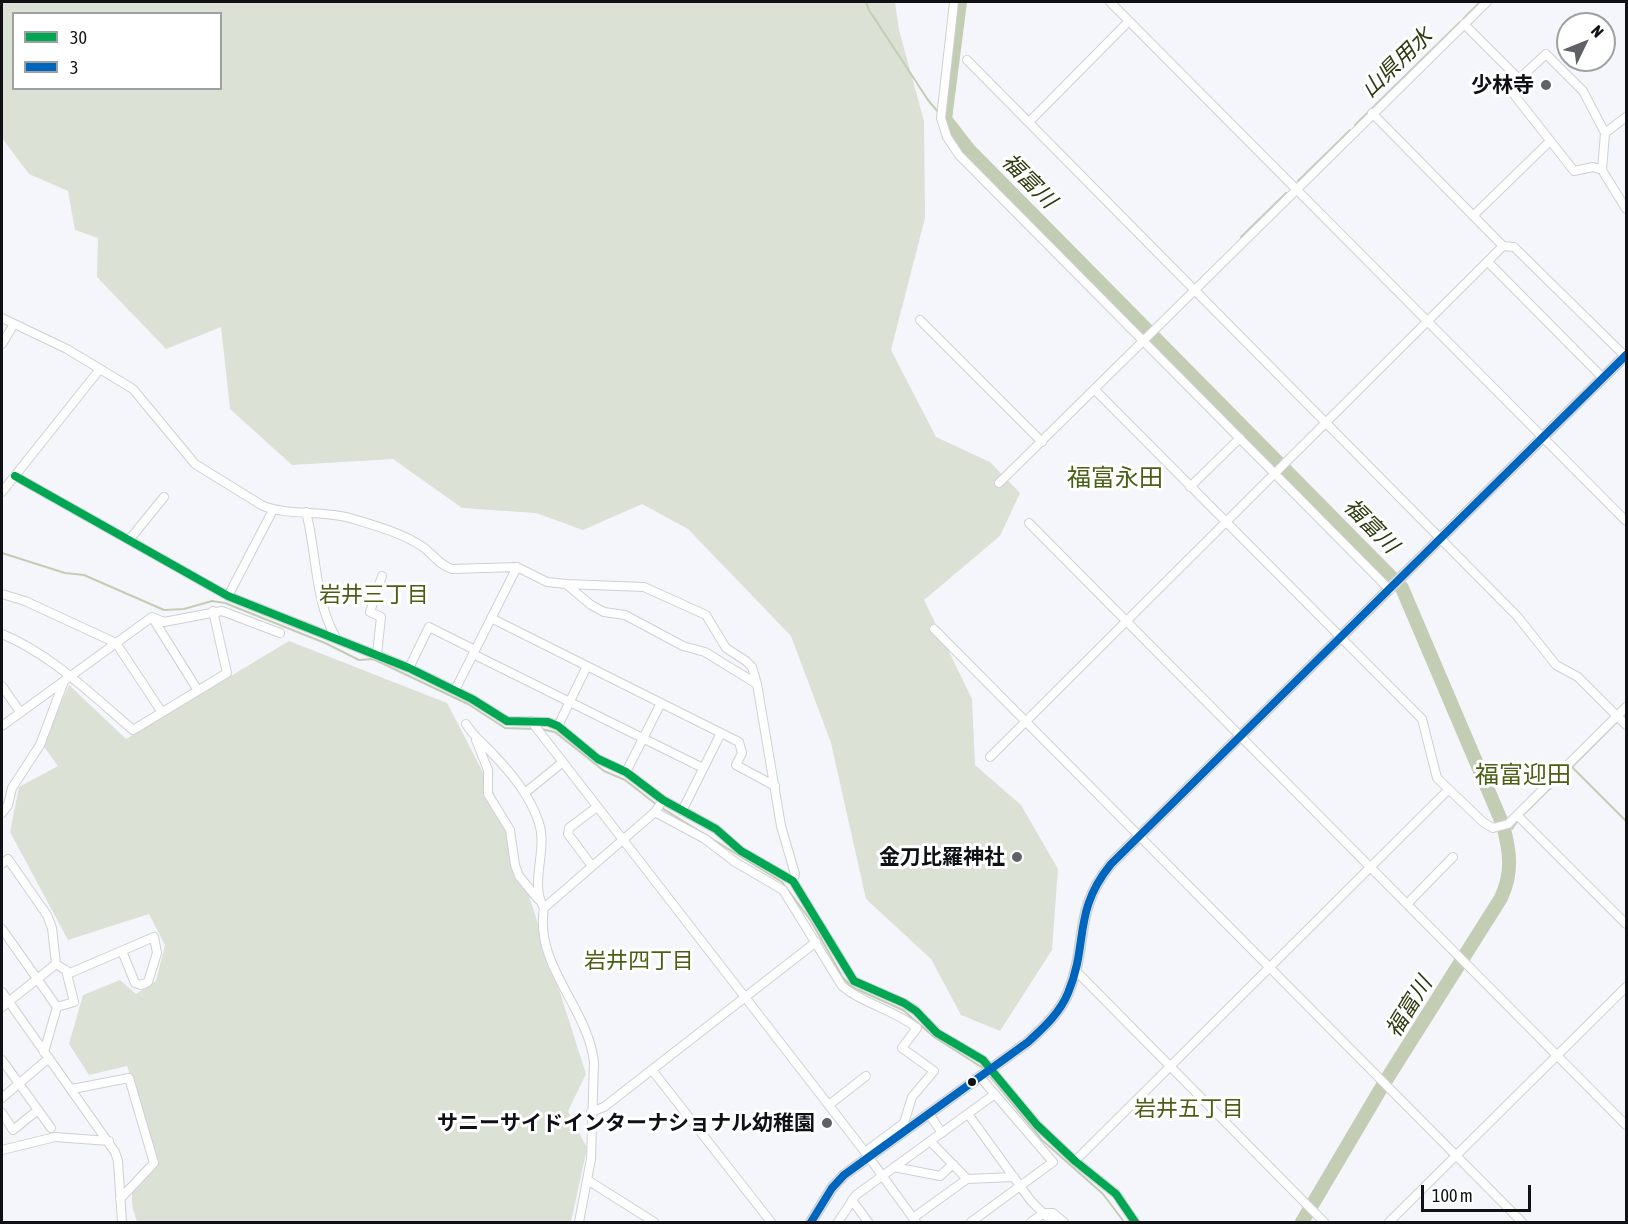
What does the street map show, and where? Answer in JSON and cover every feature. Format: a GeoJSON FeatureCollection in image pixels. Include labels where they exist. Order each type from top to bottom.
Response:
{"type":"FeatureCollection","features":[{"type":"Feature","properties":{"kind":"main road"},"geometry":{"type":"LineString","coordinates":[[811,1222],[832,1188],[866,1155],[986,1073],[1046,1026],[1068,994],[1076,971],[1081,929],[1089,897],[1105,872],[1626,356]]}},
{"type":"Feature","properties":{"kind":"street"},"geometry":{"type":"LineString","coordinates":[[954,2],[941,114],[947,137],[960,155],[1391,589]]}},
{"type":"Feature","properties":{"kind":"street"},"geometry":{"type":"LineString","coordinates":[[1110,2],[1626,521]]}},
{"type":"Feature","properties":{"kind":"street"},"geometry":{"type":"LineString","coordinates":[[999,483],[1487,2]]}},
{"type":"Feature","properties":{"kind":"street"},"geometry":{"type":"LineString","coordinates":[[1029,122],[1129,21]]}},
{"type":"Feature","properties":{"kind":"street"},"geometry":{"type":"LineString","coordinates":[[1464,24],[1519,79]]}},
{"type":"Feature","properties":{"kind":"street"},"geometry":{"type":"LineString","coordinates":[[1602,170],[1593,167],[1574,171],[1515,96],[1513,89],[1519,79],[1546,54],[1583,91],[1605,133],[1602,170],[1626,209]]}},
{"type":"Feature","properties":{"kind":"street"},"geometry":{"type":"LineString","coordinates":[[967,60],[1443,539],[1517,616],[1549,658],[1578,677],[1621,720]]}},
{"type":"Feature","properties":{"kind":"street"},"geometry":{"type":"LineString","coordinates":[[1372,113],[1503,246],[1514,247],[1626,356]]}},
{"type":"Feature","properties":{"kind":"street"},"geometry":{"type":"LineString","coordinates":[[1605,133],[1626,117]]}},
{"type":"Feature","properties":{"kind":"street"},"geometry":{"type":"LineString","coordinates":[[1473,216],[1549,142]]}},
{"type":"Feature","properties":{"kind":"street"},"geometry":{"type":"LineString","coordinates":[[990,757],[1503,246]]}},
{"type":"Feature","properties":{"kind":"street"},"geometry":{"type":"LineString","coordinates":[[1488,262],[1603,378]]}},
{"type":"Feature","properties":{"kind":"street"},"geometry":{"type":"LineString","coordinates":[[2,318],[100,369],[144,399],[195,464],[273,510],[350,518],[410,540],[423,548],[442,566],[452,569],[517,567],[547,582],[644,587],[706,615],[726,648],[752,667],[757,684],[781,826],[795,874],[793,881]]}},
{"type":"Feature","properties":{"kind":"street"},"geometry":{"type":"LineString","coordinates":[[920,320],[1042,441]]}},
{"type":"Feature","properties":{"kind":"street"},"geometry":{"type":"LineString","coordinates":[[2,344],[14,324]]}},
{"type":"Feature","properties":{"kind":"street"},"geometry":{"type":"LineString","coordinates":[[2,492],[100,369]]}},
{"type":"Feature","properties":{"kind":"street"},"geometry":{"type":"LineString","coordinates":[[1094,389],[1422,719],[1433,756],[1434,769],[1448,790],[1483,822],[1496,828],[1519,817],[1621,720],[1626,707]]}},
{"type":"Feature","properties":{"kind":"street"},"geometry":{"type":"LineString","coordinates":[[1190,487],[1240,438]]}},
{"type":"Feature","properties":{"kind":"street"},"geometry":{"type":"LineString","coordinates":[[15,476],[228,596],[335,636],[409,668],[455,690],[507,721],[536,727],[549,722],[558,726],[598,759],[626,772],[659,806],[735,862],[776,884],[795,906],[836,977],[851,993],[890,1010],[917,1028],[902,1048],[934,1071],[912,1097],[904,1123],[866,1155]]}},
{"type":"Feature","properties":{"kind":"street"},"geometry":{"type":"LineString","coordinates":[[129,540],[164,497]]}},
{"type":"Feature","properties":{"kind":"street"},"geometry":{"type":"LineString","coordinates":[[228,596],[273,510]]}},
{"type":"Feature","properties":{"kind":"street"},"geometry":{"type":"LineString","coordinates":[[306,512],[314,540],[320,600],[335,636]]}},
{"type":"Feature","properties":{"kind":"street"},"geometry":{"type":"LineString","coordinates":[[1029,523],[1626,1125]]}},
{"type":"Feature","properties":{"kind":"street"},"geometry":{"type":"LineString","coordinates":[[455,690],[517,567]]}},
{"type":"Feature","properties":{"kind":"street"},"geometry":{"type":"LineString","coordinates":[[377,654],[381,617],[370,612],[382,576]]}},
{"type":"Feature","properties":{"kind":"street"},"geometry":{"type":"LineString","coordinates":[[566,584],[591,605],[604,612],[626,615],[683,646],[705,652],[757,684]]}},
{"type":"Feature","properties":{"kind":"street"},"geometry":{"type":"LineString","coordinates":[[2,594],[25,601],[116,643],[161,711]]}},
{"type":"Feature","properties":{"kind":"street"},"geometry":{"type":"LineString","coordinates":[[2,634],[25,646],[133,730],[197,689],[227,673],[213,611]]}},
{"type":"Feature","properties":{"kind":"street"},"geometry":{"type":"LineString","coordinates":[[152,617],[164,622],[222,611],[280,633]]}},
{"type":"Feature","properties":{"kind":"street"},"geometry":{"type":"LineString","coordinates":[[2,726],[152,617]]}},
{"type":"Feature","properties":{"kind":"street"},"geometry":{"type":"LineString","coordinates":[[152,617],[197,689]]}},
{"type":"Feature","properties":{"kind":"street"},"geometry":{"type":"LineString","coordinates":[[491,618],[739,742],[742,753],[736,765],[775,786]]}},
{"type":"Feature","properties":{"kind":"street"},"geometry":{"type":"LineString","coordinates":[[409,668],[429,627],[569,702],[703,768]]}},
{"type":"Feature","properties":{"kind":"street"},"geometry":{"type":"LineString","coordinates":[[934,629],[1522,1222]]}},
{"type":"Feature","properties":{"kind":"street"},"geometry":{"type":"LineString","coordinates":[[558,726],[587,666]]}},
{"type":"Feature","properties":{"kind":"street"},"geometry":{"type":"LineString","coordinates":[[2,813],[8,805],[12,788],[40,745],[67,679]]}},
{"type":"Feature","properties":{"kind":"street"},"geometry":{"type":"LineString","coordinates":[[2,686],[20,712]]}},
{"type":"Feature","properties":{"kind":"street"},"geometry":{"type":"LineString","coordinates":[[626,772],[661,704]]}},
{"type":"Feature","properties":{"kind":"street"},"geometry":{"type":"LineString","coordinates":[[466,724],[488,770],[488,794],[510,830],[515,865],[519,876],[544,908],[542,932],[546,949],[593,1049],[589,1181],[579,1222]]}},
{"type":"Feature","properties":{"kind":"street"},"geometry":{"type":"LineString","coordinates":[[536,727],[914,1220],[967,1179],[1014,1177]]}},
{"type":"Feature","properties":{"kind":"street"},"geometry":{"type":"LineString","coordinates":[[682,811],[721,733]]}},
{"type":"Feature","properties":{"kind":"street"},"geometry":{"type":"LineString","coordinates":[[475,739],[492,753],[526,792],[540,825],[542,846],[538,899]]}},
{"type":"Feature","properties":{"kind":"street"},"geometry":{"type":"LineString","coordinates":[[526,792],[563,762]]}},
{"type":"Feature","properties":{"kind":"street"},"geometry":{"type":"LineString","coordinates":[[1075,1161],[1448,790]]}},
{"type":"Feature","properties":{"kind":"street"},"geometry":{"type":"LineString","coordinates":[[2,796],[8,805]]}},
{"type":"Feature","properties":{"kind":"street"},"geometry":{"type":"LineString","coordinates":[[659,806],[682,811],[716,829],[741,851],[793,881],[854,981],[904,1003],[916,1011],[937,1033],[986,1073],[1075,1161],[1116,1194],[1135,1222]]}},
{"type":"Feature","properties":{"kind":"street"},"geometry":{"type":"LineString","coordinates":[[544,908],[659,806]]}},
{"type":"Feature","properties":{"kind":"street"},"geometry":{"type":"LineString","coordinates":[[592,866],[568,834],[569,828],[597,807]]}},
{"type":"Feature","properties":{"kind":"street"},"geometry":{"type":"LineString","coordinates":[[1519,817],[1626,924]]}},
{"type":"Feature","properties":{"kind":"street"},"geometry":{"type":"LineString","coordinates":[[1407,904],[1454,857]]}},
{"type":"Feature","properties":{"kind":"street"},"geometry":{"type":"LineString","coordinates":[[2,864],[8,860],[46,915],[52,928],[56,963],[70,973],[154,937],[157,953],[148,982],[141,985],[135,983],[122,951]]}},
{"type":"Feature","properties":{"kind":"street"},"geometry":{"type":"LineString","coordinates":[[2,929],[57,1007],[47,1055],[2,1098]]}},
{"type":"Feature","properties":{"kind":"street"},"geometry":{"type":"LineString","coordinates":[[591,1112],[604,1107],[816,942]]}},
{"type":"Feature","properties":{"kind":"street"},"geometry":{"type":"LineString","coordinates":[[5,1004],[38,980],[56,963]]}},
{"type":"Feature","properties":{"kind":"street"},"geometry":{"type":"LineString","coordinates":[[57,1007],[74,1002],[66,970]]}},
{"type":"Feature","properties":{"kind":"street"},"geometry":{"type":"LineString","coordinates":[[1076,971],[1324,1222]]}},
{"type":"Feature","properties":{"kind":"street"},"geometry":{"type":"LineString","coordinates":[[1389,1222],[1626,987]]}},
{"type":"Feature","properties":{"kind":"street"},"geometry":{"type":"LineString","coordinates":[[2,992],[5,1004],[47,1055],[109,1141],[118,1161],[122,1222]]}},
{"type":"Feature","properties":{"kind":"street"},"geometry":{"type":"LineString","coordinates":[[2,1060],[51,1128]]}},
{"type":"Feature","properties":{"kind":"street"},"geometry":{"type":"LineString","coordinates":[[652,1070],[771,1222]]}},
{"type":"Feature","properties":{"kind":"street"},"geometry":{"type":"LineString","coordinates":[[971,1222],[1053,1162],[995,1094],[986,1073]]}},
{"type":"Feature","properties":{"kind":"street"},"geometry":{"type":"LineString","coordinates":[[828,1106],[866,1076]]}},
{"type":"Feature","properties":{"kind":"street"},"geometry":{"type":"LineString","coordinates":[[72,1089],[129,1078],[154,1163],[120,1199]]}},
{"type":"Feature","properties":{"kind":"street"},"geometry":{"type":"LineString","coordinates":[[838,1222],[852,1200],[881,1176],[995,1094]]}},
{"type":"Feature","properties":{"kind":"street"},"geometry":{"type":"LineString","coordinates":[[2,1113],[14,1130],[38,1110]]}},
{"type":"Feature","properties":{"kind":"street"},"geometry":{"type":"LineString","coordinates":[[928,1114],[942,1133]]}},
{"type":"Feature","properties":{"kind":"street"},"geometry":{"type":"LineString","coordinates":[[968,1114],[1021,1187],[1052,1222]]}},
{"type":"Feature","properties":{"kind":"street"},"geometry":{"type":"LineString","coordinates":[[2,1150],[56,1137],[109,1141]]}},
{"type":"Feature","properties":{"kind":"street"},"geometry":{"type":"LineString","coordinates":[[930,1141],[967,1179]]}},
{"type":"Feature","properties":{"kind":"street"},"geometry":{"type":"LineString","coordinates":[[894,1167],[940,1176],[953,1164]]}},
{"type":"Feature","properties":{"kind":"street"},"geometry":{"type":"LineString","coordinates":[[589,1181],[654,1222]]}},
{"type":"Feature","properties":{"kind":"street"},"geometry":{"type":"LineString","coordinates":[[852,1200],[868,1222]]}},
{"type":"Feature","properties":{"kind":"street"},"geometry":{"type":"LineString","coordinates":[[1031,1222],[1044,1213],[1053,1213],[1064,1222]]}},
{"type":"Feature","properties":{"kind":"shaded area"},"geometry":{"type":"Polygon","coordinates":[[[2,2],[895,2],[899,30],[924,121],[925,218],[891,350],[936,437],[990,462],[1020,493],[1000,536],[924,600],[972,699],[975,765],[1021,805],[1058,869],[1052,950],[1000,1031],[961,1015],[931,959],[866,899],[831,743],[791,636],[688,529],[642,504],[583,530],[536,513],[462,508],[393,459],[292,465],[230,409],[221,327],[166,349],[97,277],[98,238],[75,230],[68,191],[29,174],[2,138],[2,2]]]}},
{"type":"Feature","properties":{"kind":"shaded area"},"geometry":{"type":"Polygon","coordinates":[[[289,641],[447,703],[500,805],[586,1074],[568,1111],[587,1148],[571,1222],[137,1222],[132,1202],[134,1187],[143,1175],[159,1162],[127,1066],[89,1075],[69,1044],[83,995],[120,980],[136,994],[156,981],[165,945],[149,914],[68,940],[10,832],[19,787],[58,766],[42,744],[69,685],[126,739],[289,641]]]}},
{"type":"Feature","properties":{"kind":"waterway"},"geometry":{"type":"LineString","coordinates":[[866,2],[869,10],[938,112]]}},
{"type":"Feature","properties":{"kind":"waterway","name":"福富川"},"geometry":{"type":"LineString","coordinates":[[960,2],[945,119],[969,150],[1402,588],[1503,825],[1509,871],[1501,898],[1383,1085],[1302,1222]]}},
{"type":"Feature","properties":{"kind":"waterway","name":"山県用水"},"geometry":{"type":"LineString","coordinates":[[1463,19],[1480,2]]}},
{"type":"Feature","properties":{"kind":"waterway","name":"山県用水"},"geometry":{"type":"LineString","coordinates":[[1355,125],[1460,22]]}},
{"type":"Feature","properties":{"kind":"waterway","name":"山県用水"},"geometry":{"type":"LineString","coordinates":[[1298,181],[1350,130]]}},
{"type":"Feature","properties":{"kind":"waterway","name":"山県用水"},"geometry":{"type":"LineString","coordinates":[[1241,237],[1286,193]]}},
{"type":"Feature","properties":{"kind":"waterway"},"geometry":{"type":"LineString","coordinates":[[2,553],[65,573],[84,575],[164,610],[184,609],[212,601],[225,603],[325,643],[359,660],[373,659],[468,704],[505,728],[535,729]]}},
{"type":"Feature","properties":{"kind":"waterway"},"geometry":{"type":"LineString","coordinates":[[1572,767],[1626,713]]}},
{"type":"Feature","properties":{"kind":"waterway"},"geometry":{"type":"LineString","coordinates":[[541,729],[555,732],[604,771],[625,780],[657,805],[782,882],[811,921],[843,978],[852,987],[903,1010],[934,1037],[986,1070]]}},
{"type":"Feature","properties":{"kind":"waterway"},"geometry":{"type":"LineString","coordinates":[[1522,816],[1572,767],[1626,821]]}},
{"type":"Feature","properties":{"kind":"waterway"},"geometry":{"type":"LineString","coordinates":[[1512,829],[1518,820]]}},
{"type":"Feature","properties":{"kind":"waterway"},"geometry":{"type":"LineString","coordinates":[[989,1075],[1042,1140],[1103,1194],[1124,1222]]}},
{"type":"Feature","properties":{"kind":"transit line","name":"3"},"geometry":{"type":"LineString","coordinates":[[811,1222],[832,1188],[844,1175],[1028,1042],[1045,1026],[1056,1014],[1068,993],[1091,897],[1111,864],[1626,355]]}},
{"type":"Feature","properties":{"kind":"transit line","name":"30"},"geometry":{"type":"LineString","coordinates":[[15,476],[228,596],[409,668],[472,699],[507,721],[548,722],[558,726],[598,759],[626,772],[663,800],[716,829],[741,851],[793,881],[854,981],[904,1003],[916,1011],[937,1033],[983,1060],[1037,1125],[1075,1161],[1116,1194],[1135,1222]]}},
{"type":"Feature","properties":{"kind":"place","name":"少林寺"},"geometry":{"type":"Point","coordinates":[1546,85]}},
{"type":"Feature","properties":{"kind":"place","name":"金刀比羅神社"},"geometry":{"type":"Point","coordinates":[1017,857]}},
{"type":"Feature","properties":{"kind":"place","name":"サニーサイドインターナショナル幼稚園"},"geometry":{"type":"Point","coordinates":[827,1123]}},
{"type":"Feature","properties":{"kind":"district","name":"福富永田"},"geometry":{"type":"Point","coordinates":[1115,478]}},
{"type":"Feature","properties":{"kind":"district","name":"岩井三丁目"},"geometry":{"type":"Point","coordinates":[374,595]}},
{"type":"Feature","properties":{"kind":"district","name":"福富迎田"},"geometry":{"type":"Point","coordinates":[1523,775]}},
{"type":"Feature","properties":{"kind":"district","name":"岩井四丁目"},"geometry":{"type":"Point","coordinates":[639,961]}},
{"type":"Feature","properties":{"kind":"district","name":"岩井五丁目"},"geometry":{"type":"Point","coordinates":[1189,1109]}}]}
